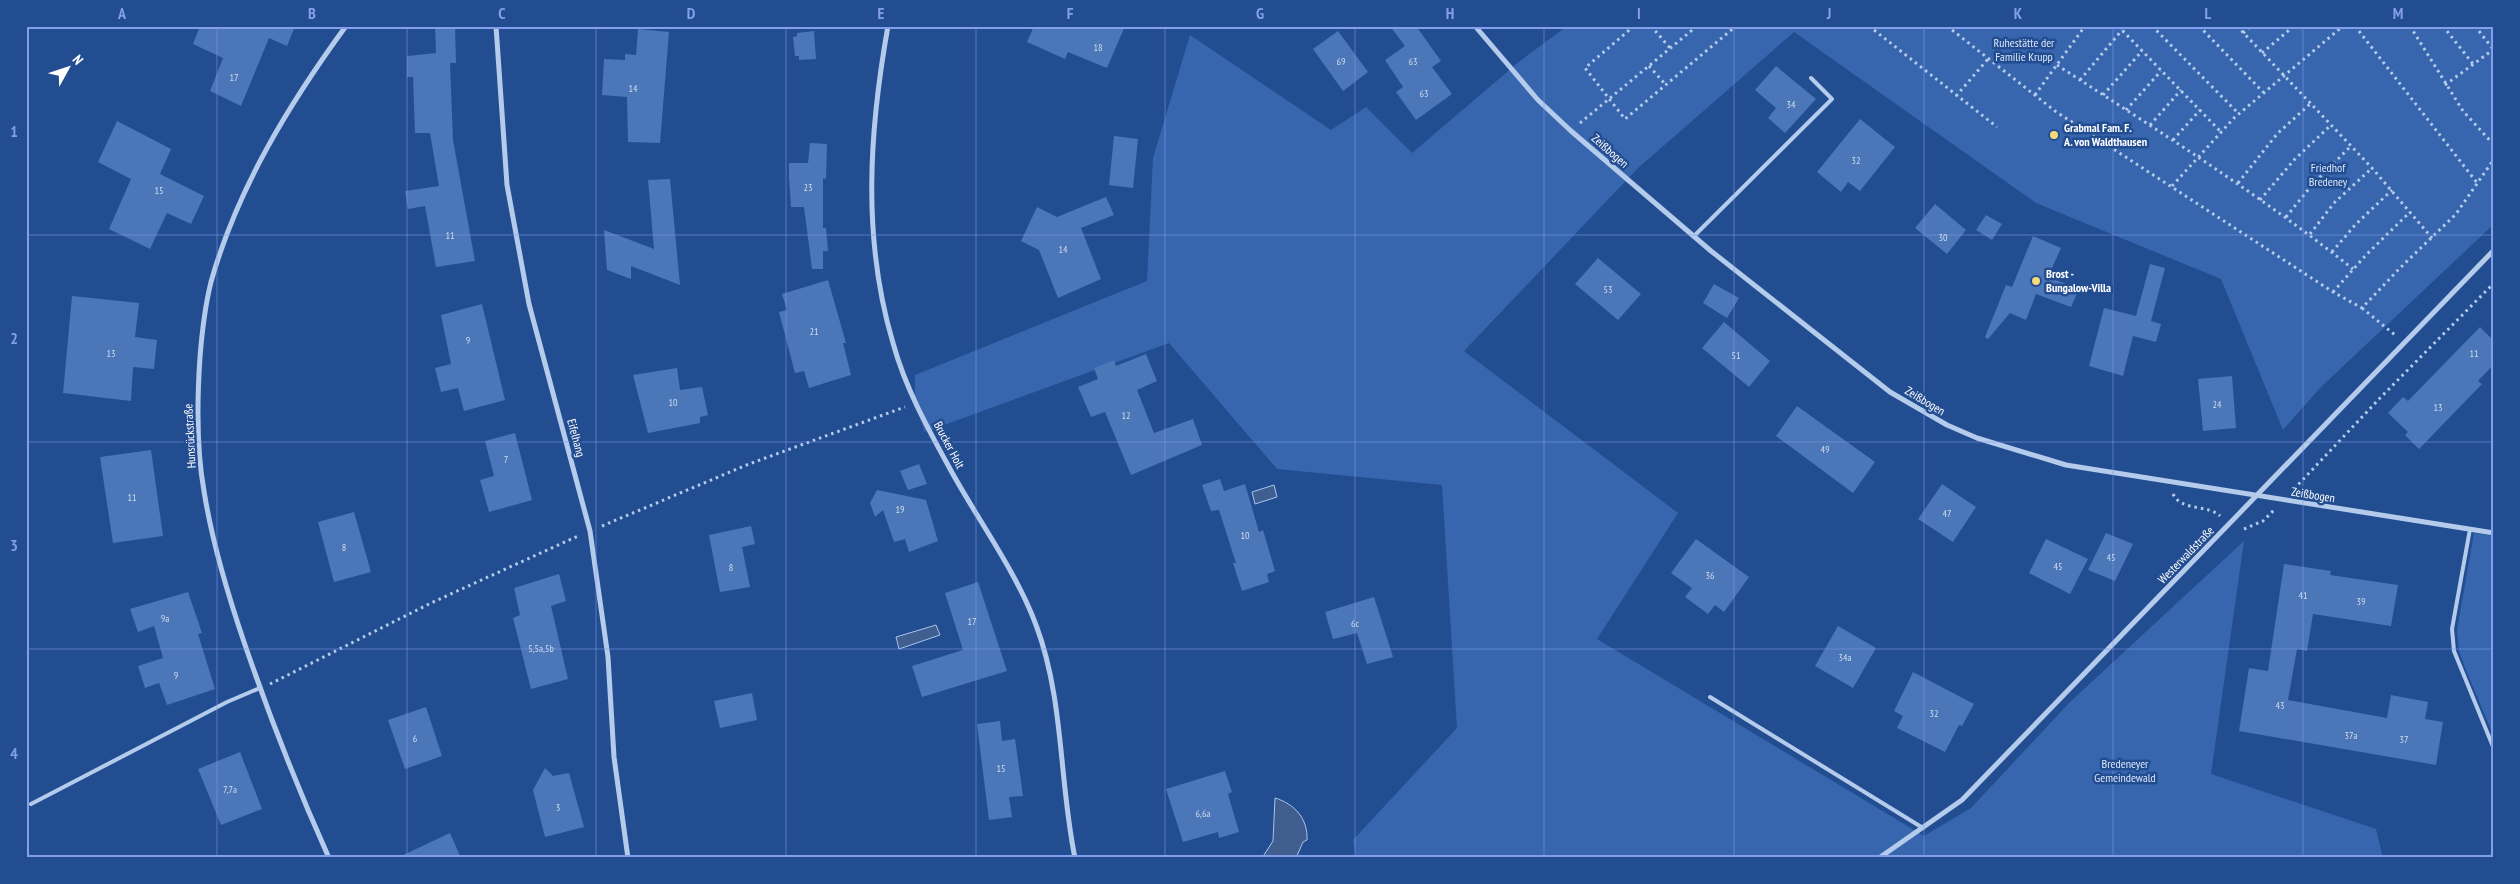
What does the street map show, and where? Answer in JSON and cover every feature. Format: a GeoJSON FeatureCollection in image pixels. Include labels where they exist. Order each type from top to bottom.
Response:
{"type":"FeatureCollection","features":[{"type":"Feature","properties":{"kind":"street","name":"Hunsrückstraße"},"geometry":{"type":"LineString","coordinates":[[329,858],[260,688],[220,564],[203,488],[198,435],[198,381],[202,334],[210,285],[224,240],[242,199],[288,113],[346,26]]}},
{"type":"Feature","properties":{"kind":"street","name":"Eifelhang"},"geometry":{"type":"LineString","coordinates":[[496,26],[507,185],[530,304],[590,530],[608,657],[614,757],[628,858]]}},
{"type":"Feature","properties":{"kind":"street","name":"Brucker Holt"},"geometry":{"type":"LineString","coordinates":[[888,26],[877,105],[870,183],[872,234],[878,282],[893,344],[915,404],[1024,597],[1036,625],[1053,689],[1075,858]]}},
{"type":"Feature","properties":{"kind":"street","name":"Zeißbogen"},"geometry":{"type":"LineString","coordinates":[[1475,26],[1538,100],[1694,236],[1883,386],[1947,425],[2001,447],[2066,465],[2494,533]]}},
{"type":"Feature","properties":{"kind":"street","name":"Westerwaldstraße"},"geometry":{"type":"LineString","coordinates":[[1880,858],[1962,800],[2494,250]]}},
{"type":"Feature","properties":{"kind":"lane"},"geometry":{"type":"LineString","coordinates":[[1694,236],[1832,99],[1811,78]]}},
{"type":"Feature","properties":{"kind":"lane"},"geometry":{"type":"LineString","coordinates":[[2470,529],[2452,629],[2454,651],[2494,749]]}},
{"type":"Feature","properties":{"kind":"lane"},"geometry":{"type":"LineString","coordinates":[[31,804],[227,702],[260,688]]}},
{"type":"Feature","properties":{"kind":"lane"},"geometry":{"type":"LineString","coordinates":[[1710,697],[1923,828]]}},
{"type":"Feature","properties":{"kind":"path"},"geometry":{"type":"LineString","coordinates":[[1634,26],[1585,68],[1625,119],[1736,26]]}},
{"type":"Feature","properties":{"kind":"path"},"geometry":{"type":"LineString","coordinates":[[1651,26],[1670,48]]}},
{"type":"Feature","properties":{"kind":"path"},"geometry":{"type":"LineString","coordinates":[[1572,131],[1697,26]]}},
{"type":"Feature","properties":{"kind":"path"},"geometry":{"type":"LineString","coordinates":[[1868,26],[1997,126]]}},
{"type":"Feature","properties":{"kind":"path"},"geometry":{"type":"LineString","coordinates":[[1947,26],[2035,95],[2102,142],[2333,292],[2362,308],[2404,343]]}},
{"type":"Feature","properties":{"kind":"path"},"geometry":{"type":"LineString","coordinates":[[2035,95],[2085,26]]}},
{"type":"Feature","properties":{"kind":"path"},"geometry":{"type":"LineString","coordinates":[[2118,26],[2221,132]]}},
{"type":"Feature","properties":{"kind":"path"},"geometry":{"type":"LineString","coordinates":[[2152,26],[2239,114]]}},
{"type":"Feature","properties":{"kind":"path"},"geometry":{"type":"LineString","coordinates":[[2200,26],[2263,93]]}},
{"type":"Feature","properties":{"kind":"path"},"geometry":{"type":"LineString","coordinates":[[2237,26],[2372,168],[2432,238]]}},
{"type":"Feature","properties":{"kind":"path"},"geometry":{"type":"LineString","coordinates":[[2243,33],[2251,26]]}},
{"type":"Feature","properties":{"kind":"path"},"geometry":{"type":"LineString","coordinates":[[2261,53],[2294,26]]}},
{"type":"Feature","properties":{"kind":"path"},"geometry":{"type":"LineString","coordinates":[[2172,186],[2239,114],[2343,26]]}},
{"type":"Feature","properties":{"kind":"path"},"geometry":{"type":"LineString","coordinates":[[2355,26],[2478,184]]}},
{"type":"Feature","properties":{"kind":"path"},"geometry":{"type":"LineString","coordinates":[[2410,26],[2445,86],[2477,128],[2494,145]]}},
{"type":"Feature","properties":{"kind":"path"},"geometry":{"type":"LineString","coordinates":[[2443,26],[2473,64]]}},
{"type":"Feature","properties":{"kind":"path"},"geometry":{"type":"LineString","coordinates":[[2445,86],[2494,49],[2475,26]]}},
{"type":"Feature","properties":{"kind":"path"},"geometry":{"type":"LineString","coordinates":[[2080,80],[2122,30]]}},
{"type":"Feature","properties":{"kind":"path"},"geometry":{"type":"LineString","coordinates":[[2103,95],[2142,51]]}},
{"type":"Feature","properties":{"kind":"path"},"geometry":{"type":"LineString","coordinates":[[1956,96],[1988,59]]}},
{"type":"Feature","properties":{"kind":"path"},"geometry":{"type":"LineString","coordinates":[[2057,65],[2238,183],[2310,234],[2352,269]]}},
{"type":"Feature","properties":{"kind":"path"},"geometry":{"type":"LineString","coordinates":[[1649,66],[1666,85]]}},
{"type":"Feature","properties":{"kind":"path"},"geometry":{"type":"LineString","coordinates":[[2126,110],[2161,71]]}},
{"type":"Feature","properties":{"kind":"path"},"geometry":{"type":"LineString","coordinates":[[2150,125],[2180,90]]}},
{"type":"Feature","properties":{"kind":"path"},"geometry":{"type":"LineString","coordinates":[[2238,183],[2277,134],[2310,104]]}},
{"type":"Feature","properties":{"kind":"path"},"geometry":{"type":"LineString","coordinates":[[2173,140],[2200,110]]}},
{"type":"Feature","properties":{"kind":"path"},"geometry":{"type":"LineString","coordinates":[[2260,200],[2294,160],[2331,125]]}},
{"type":"Feature","properties":{"kind":"path"},"geometry":{"type":"LineString","coordinates":[[2286,217],[2312,185],[2351,146]]}},
{"type":"Feature","properties":{"kind":"path"},"geometry":{"type":"LineString","coordinates":[[2362,308],[2398,269],[2456,214],[2494,159]]}},
{"type":"Feature","properties":{"kind":"path"},"geometry":{"type":"LineString","coordinates":[[2310,234],[2334,203],[2372,168]]}},
{"type":"Feature","properties":{"kind":"path"},"geometry":{"type":"LineString","coordinates":[[2332,252],[2355,225],[2392,190]]}},
{"type":"Feature","properties":{"kind":"path"},"geometry":{"type":"LineString","coordinates":[[2333,292],[2352,269],[2410,212]]}},
{"type":"Feature","properties":{"kind":"path"},"geometry":{"type":"LineString","coordinates":[[2297,486],[2380,398],[2494,283]]}},
{"type":"Feature","properties":{"kind":"path"},"geometry":{"type":"LineString","coordinates":[[2173,494],[2175,498],[2188,506],[2215,512],[2220,516]]}},
{"type":"Feature","properties":{"kind":"path"},"geometry":{"type":"LineString","coordinates":[[2236,532],[2263,521],[2274,510]]}},
{"type":"Feature","properties":{"kind":"green space"},"geometry":{"type":"Polygon","coordinates":[[[1567,26],[2494,26],[2494,224],[2320,388],[2283,430],[2221,279],[2036,203],[1794,32],[1637,169],[1464,351],[1678,513],[1597,639],[1924,836],[1971,808],[2070,702],[2244,541],[2211,774],[2376,829],[2383,858],[1356,858],[1353,840],[1457,728],[1442,485],[1277,469],[1169,343],[925,432],[915,403],[915,375],[1147,281],[1153,158],[1190,35],[1331,130],[1366,107],[1412,153],[1520,61],[1567,26]]]}},
{"type":"Feature","properties":{"kind":"green space"},"geometry":{"type":"Polygon","coordinates":[[[2474,533],[2494,536],[2494,737],[2459,651],[2457,630],[2474,533]]]}},
{"type":"Feature","properties":{"kind":"shaded area"},"geometry":{"type":"Polygon","coordinates":[[[1274,485],[1277,497],[1255,504],[1252,492],[1274,485]]]}},
{"type":"Feature","properties":{"kind":"shaded area"},"geometry":{"type":"Polygon","coordinates":[[[936,625],[940,635],[899,649],[896,637],[936,625]]]}},
{"type":"Feature","properties":{"kind":"shaded area"},"geometry":{"type":"Polygon","coordinates":[[[1275,798],[1289,804],[1303,819],[1307,840],[1303,842],[1296,858],[1262,858],[1273,841],[1275,798]]]}},
{"type":"Feature","properties":{"kind":"building"},"geometry":{"type":"Polygon","coordinates":[[[200,26],[295,26],[287,46],[269,38],[241,106],[210,91],[223,58],[193,44],[200,26]]]}},
{"type":"Feature","properties":{"kind":"building"},"geometry":{"type":"Polygon","coordinates":[[[435,26],[455,26],[456,63],[450,63],[453,140],[475,261],[436,267],[425,206],[408,209],[405,191],[439,186],[430,133],[415,133],[413,77],[407,77],[407,56],[436,53],[435,26]]]}},
{"type":"Feature","properties":{"kind":"building"},"geometry":{"type":"Polygon","coordinates":[[[1034,26],[1125,26],[1107,68],[1068,52],[1065,59],[1027,42],[1034,26]]]}},
{"type":"Feature","properties":{"kind":"building"},"geometry":{"type":"Polygon","coordinates":[[[1390,26],[1416,26],[1441,61],[1432,67],[1452,94],[1416,120],[1396,92],[1403,87],[1385,60],[1405,46],[1390,26]]]}},
{"type":"Feature","properties":{"kind":"building"},"geometry":{"type":"Polygon","coordinates":[[[638,29],[669,32],[660,143],[628,142],[627,97],[602,95],[604,59],[625,60],[625,54],[636,55],[638,29]]]}},
{"type":"Feature","properties":{"kind":"building"},"geometry":{"type":"Polygon","coordinates":[[[814,31],[816,59],[799,60],[799,56],[795,56],[793,37],[797,36],[797,33],[814,31]]]}},
{"type":"Feature","properties":{"kind":"building"},"geometry":{"type":"Polygon","coordinates":[[[1338,31],[1368,72],[1343,91],[1313,49],[1338,31]]]}},
{"type":"Feature","properties":{"kind":"building"},"geometry":{"type":"Polygon","coordinates":[[[1776,66],[1816,99],[1785,133],[1768,118],[1776,108],[1755,90],[1776,66]]]}},
{"type":"Feature","properties":{"kind":"building"},"geometry":{"type":"Polygon","coordinates":[[[1860,119],[1895,147],[1860,191],[1848,182],[1841,192],[1817,172],[1860,119]]]}},
{"type":"Feature","properties":{"kind":"building"},"geometry":{"type":"Polygon","coordinates":[[[117,121],[171,149],[160,174],[204,196],[191,224],[167,213],[150,249],[109,229],[131,179],[98,162],[117,121]]]}},
{"type":"Feature","properties":{"kind":"building"},"geometry":{"type":"Polygon","coordinates":[[[1114,136],[1138,139],[1133,188],[1109,185],[1114,136]]]}},
{"type":"Feature","properties":{"kind":"building"},"geometry":{"type":"Polygon","coordinates":[[[810,143],[827,144],[826,179],[823,178],[823,228],[826,228],[828,251],[823,251],[823,269],[812,269],[804,207],[791,207],[789,163],[808,163],[810,143]]]}},
{"type":"Feature","properties":{"kind":"building"},"geometry":{"type":"Polygon","coordinates":[[[670,179],[680,285],[631,266],[631,279],[607,270],[604,230],[654,249],[648,180],[670,179]]]}},
{"type":"Feature","properties":{"kind":"building"},"geometry":{"type":"Polygon","coordinates":[[[1106,197],[1114,215],[1081,228],[1101,279],[1058,298],[1039,250],[1021,241],[1037,207],[1057,217],[1106,197]]]}},
{"type":"Feature","properties":{"kind":"building"},"geometry":{"type":"Polygon","coordinates":[[[1935,204],[1966,230],[1947,254],[1915,228],[1935,204]]]}},
{"type":"Feature","properties":{"kind":"building"},"geometry":{"type":"Polygon","coordinates":[[[1986,215],[2002,224],[1992,240],[1976,230],[1986,215]]]}},
{"type":"Feature","properties":{"kind":"building","name":"Brost - Bungalow-Villa"},"geometry":{"type":"Polygon","coordinates":[[[2033,236],[2061,248],[2048,277],[2079,289],[2071,307],[2036,294],[2026,320],[2010,313],[1988,339],[1985,337],[2006,285],[2012,287],[2033,236]]]}},
{"type":"Feature","properties":{"kind":"building"},"geometry":{"type":"Polygon","coordinates":[[[1598,258],[1641,294],[1618,320],[1575,284],[1598,258]]]}},
{"type":"Feature","properties":{"kind":"building"},"geometry":{"type":"Polygon","coordinates":[[[2150,264],[2165,268],[2151,321],[2161,324],[2156,342],[2133,336],[2123,376],[2089,366],[2104,308],[2136,316],[2150,264]]]}},
{"type":"Feature","properties":{"kind":"building"},"geometry":{"type":"Polygon","coordinates":[[[828,280],[846,343],[843,343],[851,375],[809,388],[804,371],[795,373],[779,312],[787,310],[782,294],[828,280]]]}},
{"type":"Feature","properties":{"kind":"building"},"geometry":{"type":"Polygon","coordinates":[[[1714,284],[1739,298],[1727,318],[1703,303],[1714,284]]]}},
{"type":"Feature","properties":{"kind":"building"},"geometry":{"type":"Polygon","coordinates":[[[72,296],[139,303],[135,337],[157,340],[154,369],[133,367],[131,401],[63,393],[72,296]]]}},
{"type":"Feature","properties":{"kind":"building"},"geometry":{"type":"Polygon","coordinates":[[[482,304],[505,400],[464,411],[458,388],[441,392],[435,368],[451,364],[441,315],[482,304]]]}},
{"type":"Feature","properties":{"kind":"building"},"geometry":{"type":"Polygon","coordinates":[[[1724,322],[1770,361],[1749,387],[1702,348],[1724,322]]]}},
{"type":"Feature","properties":{"kind":"building"},"geometry":{"type":"Polygon","coordinates":[[[2480,327],[2494,341],[2494,364],[2478,381],[2482,384],[2419,449],[2405,435],[2408,432],[2388,413],[2403,397],[2408,401],[2480,327]]]}},
{"type":"Feature","properties":{"kind":"building"},"geometry":{"type":"Polygon","coordinates":[[[1146,354],[1157,381],[1137,390],[1154,433],[1193,419],[1202,445],[1131,475],[1105,412],[1091,417],[1078,387],[1098,379],[1094,368],[1114,360],[1116,366],[1146,354]]]}},
{"type":"Feature","properties":{"kind":"building"},"geometry":{"type":"Polygon","coordinates":[[[677,368],[680,390],[702,387],[708,415],[700,417],[700,423],[648,433],[633,375],[677,368]]]}},
{"type":"Feature","properties":{"kind":"building"},"geometry":{"type":"Polygon","coordinates":[[[2232,376],[2236,428],[2203,431],[2198,379],[2232,376]]]}},
{"type":"Feature","properties":{"kind":"building"},"geometry":{"type":"Polygon","coordinates":[[[1797,406],[1875,462],[1853,493],[1776,436],[1797,406]]]}},
{"type":"Feature","properties":{"kind":"building"},"geometry":{"type":"Polygon","coordinates":[[[515,433],[532,500],[489,512],[480,480],[494,476],[485,441],[515,433]]]}},
{"type":"Feature","properties":{"kind":"building"},"geometry":{"type":"Polygon","coordinates":[[[151,450],[163,536],[113,543],[100,457],[151,450]]]}},
{"type":"Feature","properties":{"kind":"building"},"geometry":{"type":"Polygon","coordinates":[[[919,464],[927,484],[908,490],[900,471],[919,464]]]}},
{"type":"Feature","properties":{"kind":"building"},"geometry":{"type":"Polygon","coordinates":[[[1220,479],[1224,491],[1245,484],[1259,532],[1263,530],[1275,571],[1267,574],[1269,582],[1242,591],[1233,563],[1236,563],[1219,510],[1211,511],[1202,485],[1220,479]]]}},
{"type":"Feature","properties":{"kind":"building"},"geometry":{"type":"Polygon","coordinates":[[[1942,484],[1976,507],[1953,542],[1918,519],[1942,484]]]}},
{"type":"Feature","properties":{"kind":"building"},"geometry":{"type":"Polygon","coordinates":[[[877,490],[926,500],[938,541],[909,552],[905,539],[894,542],[883,510],[875,517],[870,503],[877,490]]]}},
{"type":"Feature","properties":{"kind":"building"},"geometry":{"type":"Polygon","coordinates":[[[354,512],[371,572],[334,582],[318,522],[354,512]]]}},
{"type":"Feature","properties":{"kind":"building"},"geometry":{"type":"Polygon","coordinates":[[[751,526],[755,544],[742,547],[750,587],[720,592],[709,535],[751,526]]]}},
{"type":"Feature","properties":{"kind":"building"},"geometry":{"type":"Polygon","coordinates":[[[2106,533],[2133,544],[2115,581],[2088,570],[2106,533]]]}},
{"type":"Feature","properties":{"kind":"building"},"geometry":{"type":"Polygon","coordinates":[[[1696,539],[1749,577],[1724,612],[1715,605],[1708,614],[1685,597],[1692,588],[1671,573],[1696,539]]]}},
{"type":"Feature","properties":{"kind":"building"},"geometry":{"type":"Polygon","coordinates":[[[2046,539],[2088,559],[2070,594],[2029,573],[2046,539]]]}},
{"type":"Feature","properties":{"kind":"building"},"geometry":{"type":"Polygon","coordinates":[[[2284,564],[2331,571],[2330,575],[2398,585],[2391,626],[2313,614],[2307,651],[2297,649],[2288,700],[2387,718],[2391,695],[2428,702],[2425,719],[2443,722],[2436,765],[2239,731],[2249,668],[2268,671],[2284,564]]]}},
{"type":"Feature","properties":{"kind":"building"},"geometry":{"type":"Polygon","coordinates":[[[559,574],[566,601],[551,606],[568,679],[531,689],[513,618],[520,615],[514,588],[559,574]]]}},
{"type":"Feature","properties":{"kind":"building"},"geometry":{"type":"Polygon","coordinates":[[[978,582],[1007,671],[922,697],[912,666],[963,650],[945,593],[978,582]]]}},
{"type":"Feature","properties":{"kind":"building"},"geometry":{"type":"Polygon","coordinates":[[[188,592],[202,633],[198,634],[215,689],[167,705],[159,683],[145,688],[138,666],[163,658],[154,626],[138,632],[130,609],[188,592]]]}},
{"type":"Feature","properties":{"kind":"building"},"geometry":{"type":"Polygon","coordinates":[[[1374,597],[1393,657],[1367,664],[1357,633],[1333,639],[1325,612],[1374,597]]]}},
{"type":"Feature","properties":{"kind":"building"},"geometry":{"type":"Polygon","coordinates":[[[1838,626],[1876,648],[1853,688],[1815,666],[1838,626]]]}},
{"type":"Feature","properties":{"kind":"building"},"geometry":{"type":"Polygon","coordinates":[[[1913,672],[1974,704],[1962,726],[1959,725],[1945,752],[1897,728],[1903,716],[1894,711],[1913,672]]]}},
{"type":"Feature","properties":{"kind":"building"},"geometry":{"type":"Polygon","coordinates":[[[752,693],[757,720],[720,728],[714,701],[752,693]]]}},
{"type":"Feature","properties":{"kind":"building"},"geometry":{"type":"Polygon","coordinates":[[[426,707],[442,756],[405,769],[388,720],[426,707]]]}},
{"type":"Feature","properties":{"kind":"building"},"geometry":{"type":"Polygon","coordinates":[[[1000,721],[1002,741],[1015,739],[1023,796],[1009,797],[1012,817],[989,820],[977,724],[1000,721]]]}},
{"type":"Feature","properties":{"kind":"building"},"geometry":{"type":"Polygon","coordinates":[[[240,752],[262,809],[221,825],[198,769],[240,752]]]}},
{"type":"Feature","properties":{"kind":"building"},"geometry":{"type":"Polygon","coordinates":[[[545,768],[553,776],[569,773],[584,827],[545,837],[533,790],[545,768]]]}},
{"type":"Feature","properties":{"kind":"building"},"geometry":{"type":"Polygon","coordinates":[[[1225,771],[1232,792],[1228,794],[1239,832],[1219,838],[1218,832],[1183,842],[1166,789],[1225,771]]]}},
{"type":"Feature","properties":{"kind":"building"},"geometry":{"type":"Polygon","coordinates":[[[450,833],[461,858],[397,858],[450,833]]]}},
{"type":"Feature","properties":{"kind":"place","name":"Grabmal Fam. F. A. von Waldthausen"},"geometry":{"type":"Point","coordinates":[2054,135]}},
{"type":"Feature","properties":{"kind":"place","name":"Brost - Bungalow-Villa"},"geometry":{"type":"Point","coordinates":[2036,281]}},
{"type":"Feature","properties":{"kind":"park label","name":"Ruhestätte der Familie Krupp"},"geometry":{"type":"Point","coordinates":[2024,50]}},
{"type":"Feature","properties":{"kind":"park label","name":"Friedhof Bredeney"},"geometry":{"type":"Point","coordinates":[2328,175]}},
{"type":"Feature","properties":{"kind":"park label","name":"Bredeneyer Gemeindewald"},"geometry":{"type":"Point","coordinates":[2125,771]}}]}
